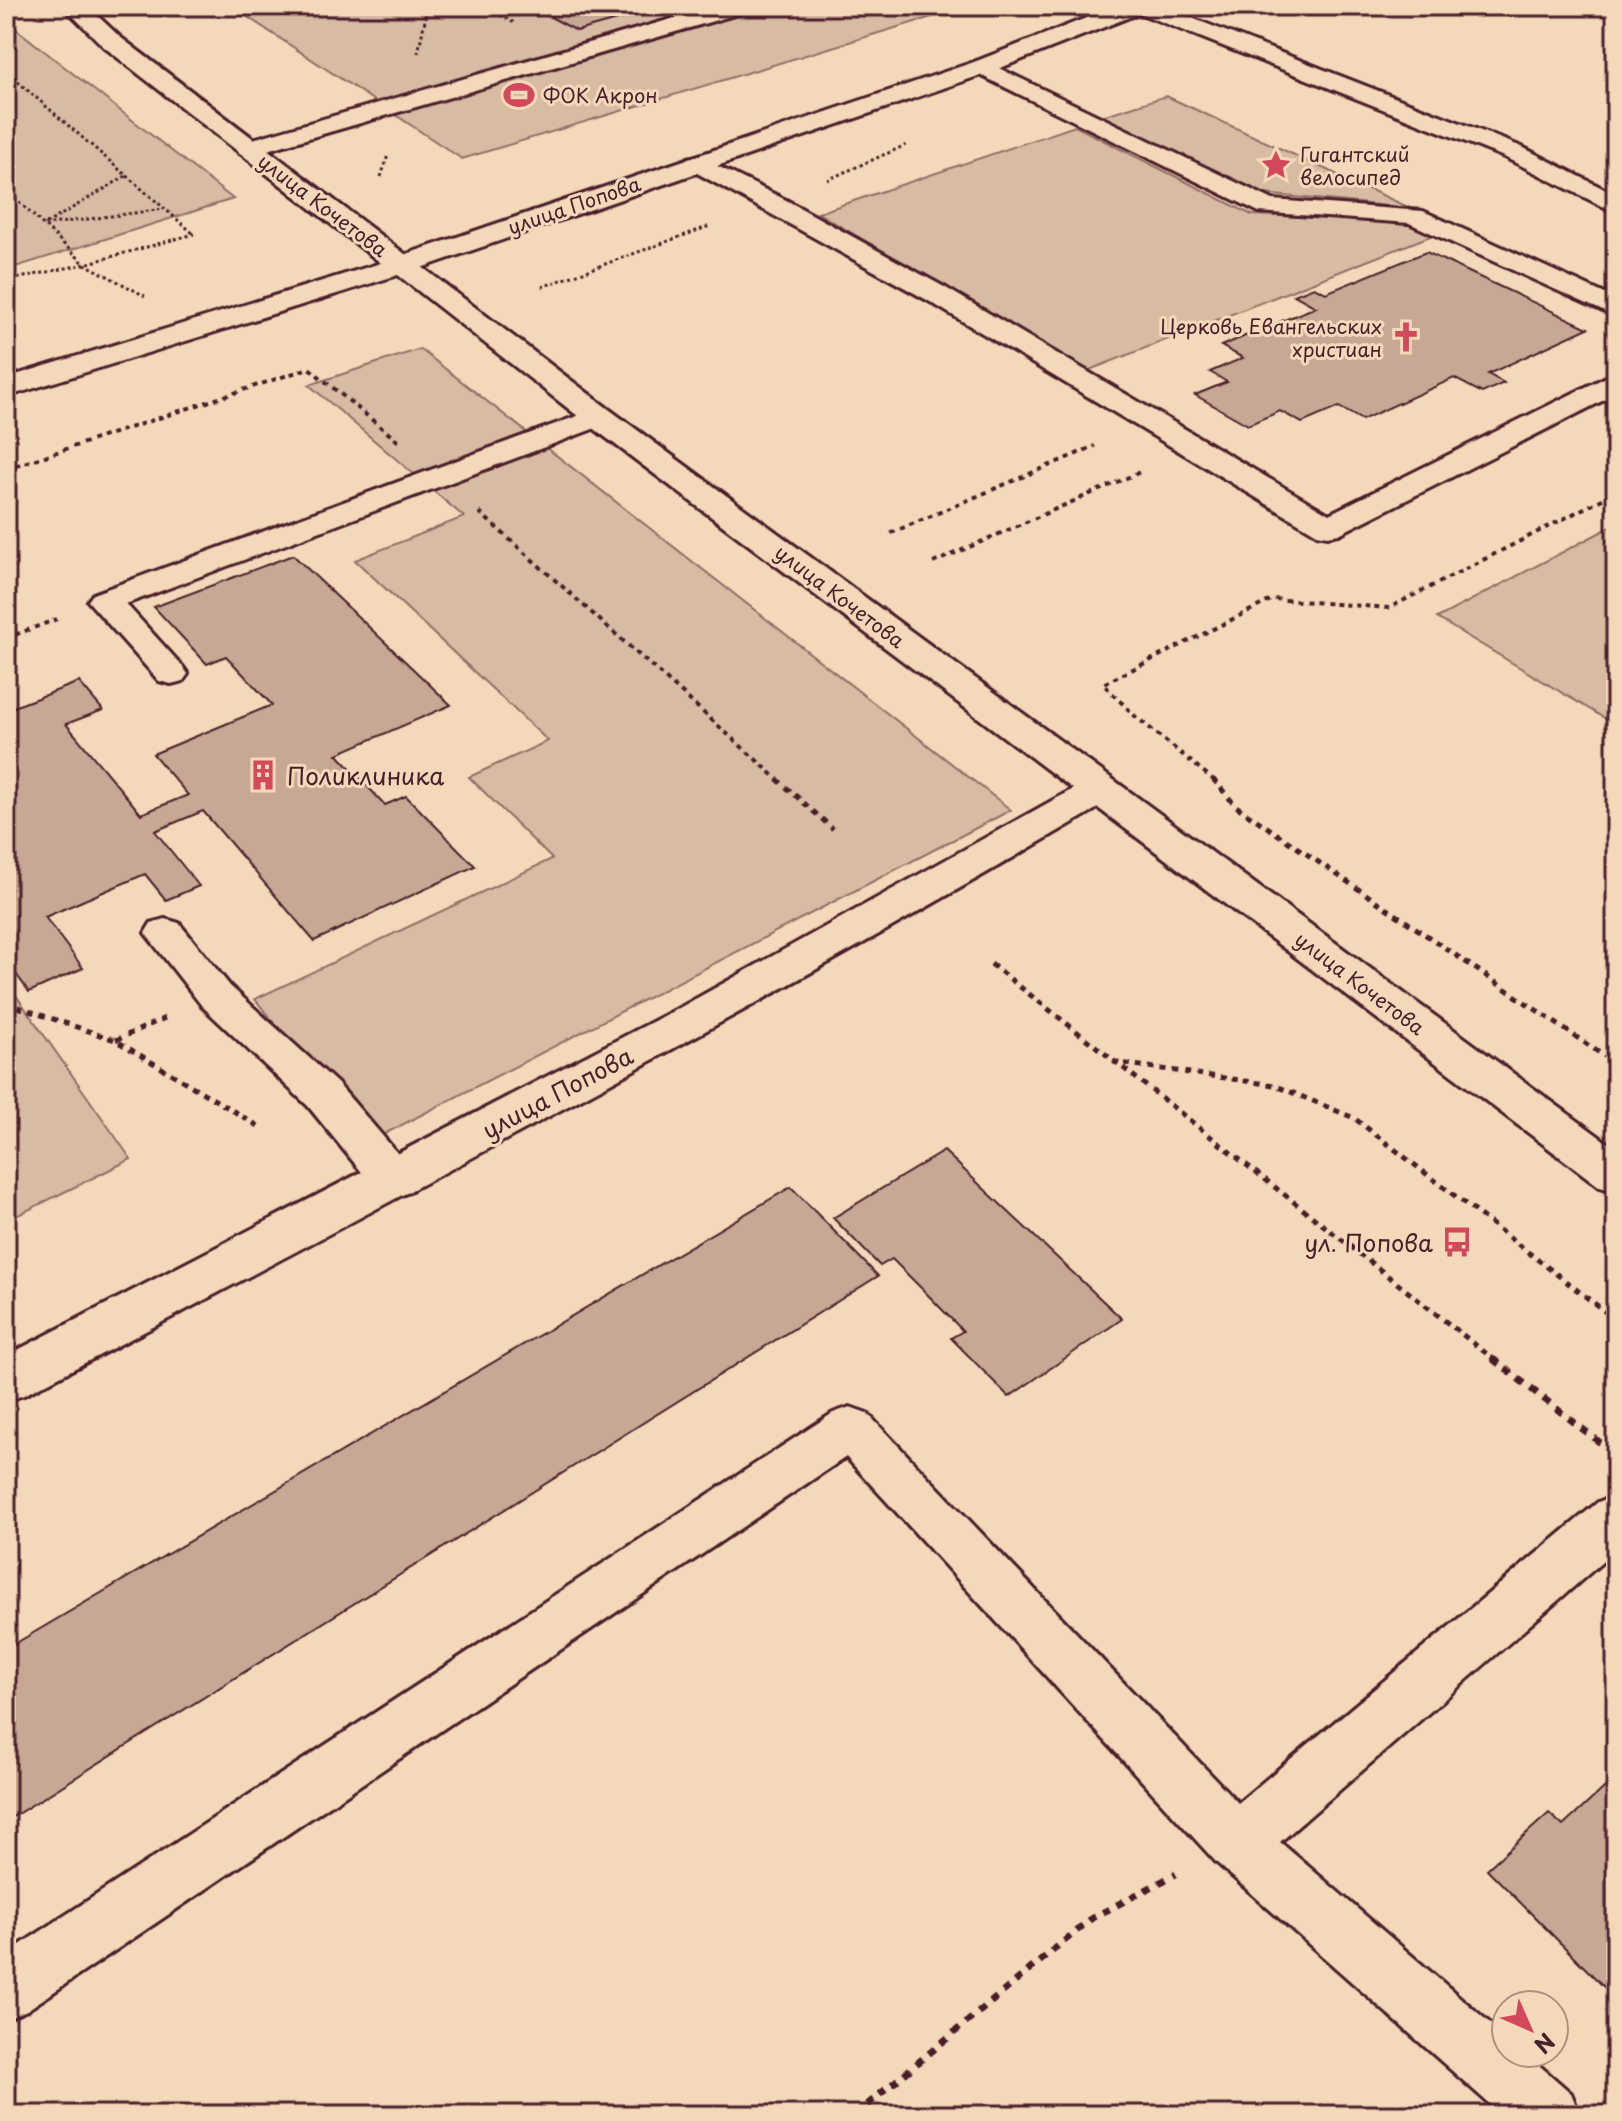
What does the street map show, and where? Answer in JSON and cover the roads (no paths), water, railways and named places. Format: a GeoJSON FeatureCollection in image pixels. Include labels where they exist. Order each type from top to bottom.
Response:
{"type":"FeatureCollection","features":[{"type":"Feature","properties":{"kind":"main road","name":"улица Кочетова"},"geometry":{"type":"LineString","coordinates":[[74,6],[112,42],[599,417],[1616,1174]]}},
{"type":"Feature","properties":{"kind":"main road","name":"улица Попова"},"geometry":{"type":"LineString","coordinates":[[6,388],[402,265],[982,67],[1140,6]]}},
{"type":"Feature","properties":{"kind":"main road","name":"улица Попова"},"geometry":{"type":"LineString","coordinates":[[6,1380],[394,1180],[911,901],[1101,790]]}},
{"type":"Feature","properties":{"kind":"lane"},"geometry":{"type":"LineString","coordinates":[[248,148],[740,6]]}},
{"type":"Feature","properties":{"kind":"lane"},"geometry":{"type":"LineString","coordinates":[[1140,6],[1513,152],[1616,205]]}},
{"type":"Feature","properties":{"kind":"lane"},"geometry":{"type":"LineString","coordinates":[[982,67],[1268,207],[1414,216],[1616,309]]}},
{"type":"Feature","properties":{"kind":"lane"},"geometry":{"type":"LineString","coordinates":[[697,163],[785,208],[1328,527],[1616,383]]}},
{"type":"Feature","properties":{"kind":"lane"},"geometry":{"type":"LineString","coordinates":[[171,674],[105,601],[599,417]]}},
{"type":"Feature","properties":{"kind":"lane"},"geometry":{"type":"LineString","coordinates":[[165,933],[216,996],[323,1095],[394,1180]]}},
{"type":"Feature","properties":{"kind":"lane"},"geometry":{"type":"LineString","coordinates":[[6,1989],[850,1428],[1236,1842],[1549,2115]]}},
{"type":"Feature","properties":{"kind":"lane"},"geometry":{"type":"LineString","coordinates":[[1236,1842],[1616,1518]]}},
{"type":"Feature","properties":{"kind":"place","name":"ФОК Акрон"},"geometry":{"type":"Point","coordinates":[519,95]}},
{"type":"Feature","properties":{"kind":"place","name":"Гигантский велосипед"},"geometry":{"type":"Point","coordinates":[1276,165]}},
{"type":"Feature","properties":{"kind":"place","name":"Церковь Евангельских христиан"},"geometry":{"type":"Point","coordinates":[1406,337]}},
{"type":"Feature","properties":{"kind":"place","name":"Поликлиника"},"geometry":{"type":"Point","coordinates":[263,775]}},
{"type":"Feature","properties":{"kind":"place","name":"ул. Попова"},"geometry":{"type":"Point","coordinates":[1457,1242]}}]}
